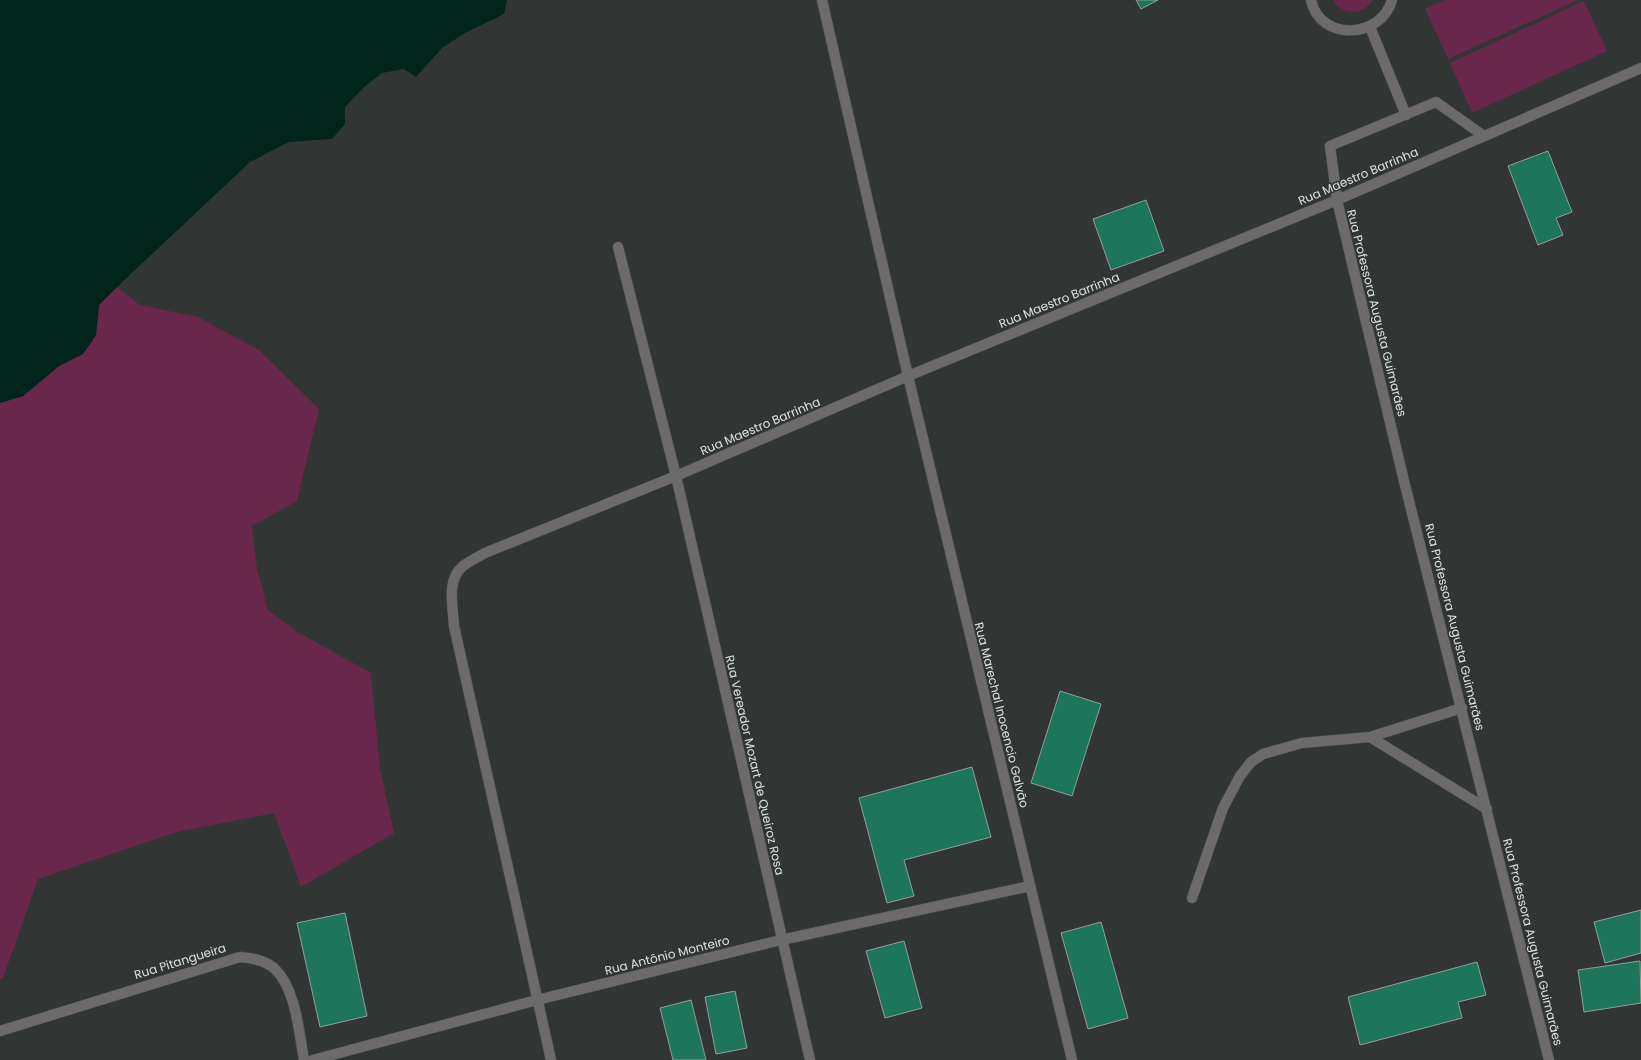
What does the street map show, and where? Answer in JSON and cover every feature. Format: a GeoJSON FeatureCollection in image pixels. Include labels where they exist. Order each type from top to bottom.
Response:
{"type":"FeatureCollection","features":[{"type":"Feature","properties":{"kind":"street","name":"Rua Marechal Inocencio Galvão"},"geometry":{"type":"LineString","coordinates":[[822,0],[908,376],[1072,1060]]}},
{"type":"Feature","properties":{"kind":"street"},"geometry":{"type":"LineString","coordinates":[[1311,0],[1319,16],[1330,25],[1342,30],[1356,31],[1370,27],[1381,19],[1390,8],[1392,0]]}},
{"type":"Feature","properties":{"kind":"street"},"geometry":{"type":"LineString","coordinates":[[1370,27],[1406,115],[1436,102],[1484,136]]}},
{"type":"Feature","properties":{"kind":"street","name":"Rua Maestro Barrinha"},"geometry":{"type":"LineString","coordinates":[[537,1000],[454,626],[452,588],[455,575],[463,566],[485,553],[676,476],[908,376],[1337,200],[1641,68]]}},
{"type":"Feature","properties":{"kind":"street","name":"Rua Professora Augusta Guimarães"},"geometry":{"type":"LineString","coordinates":[[1406,115],[1330,146],[1337,200],[1549,1060]]}},
{"type":"Feature","properties":{"kind":"street","name":"Rua Vereador Mozart de Queiroz Rosa"},"geometry":{"type":"LineString","coordinates":[[618,247],[676,476],[810,1060]]}},
{"type":"Feature","properties":{"kind":"street"},"geometry":{"type":"LineString","coordinates":[[1192,898],[1223,808],[1240,776],[1251,762],[1263,754],[1302,742],[1370,737],[1462,708]]}},
{"type":"Feature","properties":{"kind":"street"},"geometry":{"type":"LineString","coordinates":[[1370,737],[1487,809]]}},
{"type":"Feature","properties":{"kind":"street","name":"Rua Antônio Monteiro"},"geometry":{"type":"LineString","coordinates":[[313,1060],[537,1000],[782,940],[1030,886]]}},
{"type":"Feature","properties":{"kind":"street","name":"Rua Pitangueira"},"geometry":{"type":"LineString","coordinates":[[0,1030],[240,957],[262,961],[275,969],[286,986],[294,1005],[304,1060]]}},
{"type":"Feature","properties":{"kind":"street"},"geometry":{"type":"LineString","coordinates":[[537,1000],[551,1060]]}},
{"type":"Feature","properties":{"kind":"shaded area"},"geometry":{"type":"Polygon","coordinates":[[[0,0],[507,0],[504,14],[465,33],[442,48],[416,77],[404,69],[382,73],[364,87],[345,107],[345,124],[332,139],[289,142],[250,162],[99,305],[96,335],[83,354],[59,366],[23,396],[0,403],[0,0]]]}},
{"type":"Feature","properties":{"kind":"shaded area"},"geometry":{"type":"Polygon","coordinates":[[[1333,0],[1373,0],[1364,9],[1353,12],[1342,9],[1333,0]]]}},
{"type":"Feature","properties":{"kind":"shaded area"},"geometry":{"type":"Polygon","coordinates":[[[1445,0],[1578,0],[1448,59],[1425,9],[1445,0]]]}},
{"type":"Feature","properties":{"kind":"shaded area"},"geometry":{"type":"Polygon","coordinates":[[[1584,1],[1607,51],[1472,113],[1450,63],[1584,1]]]}},
{"type":"Feature","properties":{"kind":"shaded area"},"geometry":{"type":"Polygon","coordinates":[[[117,287],[140,305],[198,317],[259,350],[319,409],[297,501],[252,526],[257,569],[268,610],[296,631],[371,673],[380,768],[394,833],[301,887],[274,813],[177,832],[38,879],[3,978],[0,980],[0,403],[23,396],[59,366],[83,354],[96,335],[99,305],[117,287]]]}},
{"type":"Feature","properties":{"kind":"building"},"geometry":{"type":"Polygon","coordinates":[[[1136,0],[1158,0],[1141,9],[1136,0]]]}},
{"type":"Feature","properties":{"kind":"building"},"geometry":{"type":"Polygon","coordinates":[[[1548,151],[1572,212],[1556,218],[1563,235],[1538,245],[1508,166],[1548,151]]]}},
{"type":"Feature","properties":{"kind":"building"},"geometry":{"type":"Polygon","coordinates":[[[1146,200],[1164,251],[1111,270],[1093,219],[1146,200]]]}},
{"type":"Feature","properties":{"kind":"building"},"geometry":{"type":"Polygon","coordinates":[[[1060,691],[1101,704],[1072,796],[1031,783],[1060,691]]]}},
{"type":"Feature","properties":{"kind":"building"},"geometry":{"type":"Polygon","coordinates":[[[972,767],[991,837],[904,860],[914,896],[887,903],[859,798],[972,767]]]}},
{"type":"Feature","properties":{"kind":"building"},"geometry":{"type":"Polygon","coordinates":[[[1641,910],[1641,953],[1605,963],[1594,922],[1641,910]]]}},
{"type":"Feature","properties":{"kind":"building"},"geometry":{"type":"Polygon","coordinates":[[[345,913],[367,1016],[320,1027],[297,923],[345,913]]]}},
{"type":"Feature","properties":{"kind":"building"},"geometry":{"type":"Polygon","coordinates":[[[1101,922],[1128,1018],[1088,1029],[1061,933],[1101,922]]]}},
{"type":"Feature","properties":{"kind":"building"},"geometry":{"type":"Polygon","coordinates":[[[904,941],[922,1008],[885,1018],[866,951],[904,941]]]}},
{"type":"Feature","properties":{"kind":"building"},"geometry":{"type":"Polygon","coordinates":[[[1640,961],[1641,1003],[1584,1012],[1578,970],[1640,961]]]}},
{"type":"Feature","properties":{"kind":"building"},"geometry":{"type":"Polygon","coordinates":[[[1477,962],[1486,995],[1458,1002],[1462,1018],[1360,1045],[1348,997],[1477,962]]]}},
{"type":"Feature","properties":{"kind":"building"},"geometry":{"type":"Polygon","coordinates":[[[735,991],[747,1048],[716,1054],[705,997],[735,991]]]}},
{"type":"Feature","properties":{"kind":"building"},"geometry":{"type":"Polygon","coordinates":[[[691,1000],[706,1060],[673,1060],[660,1008],[691,1000]]]}}]}
